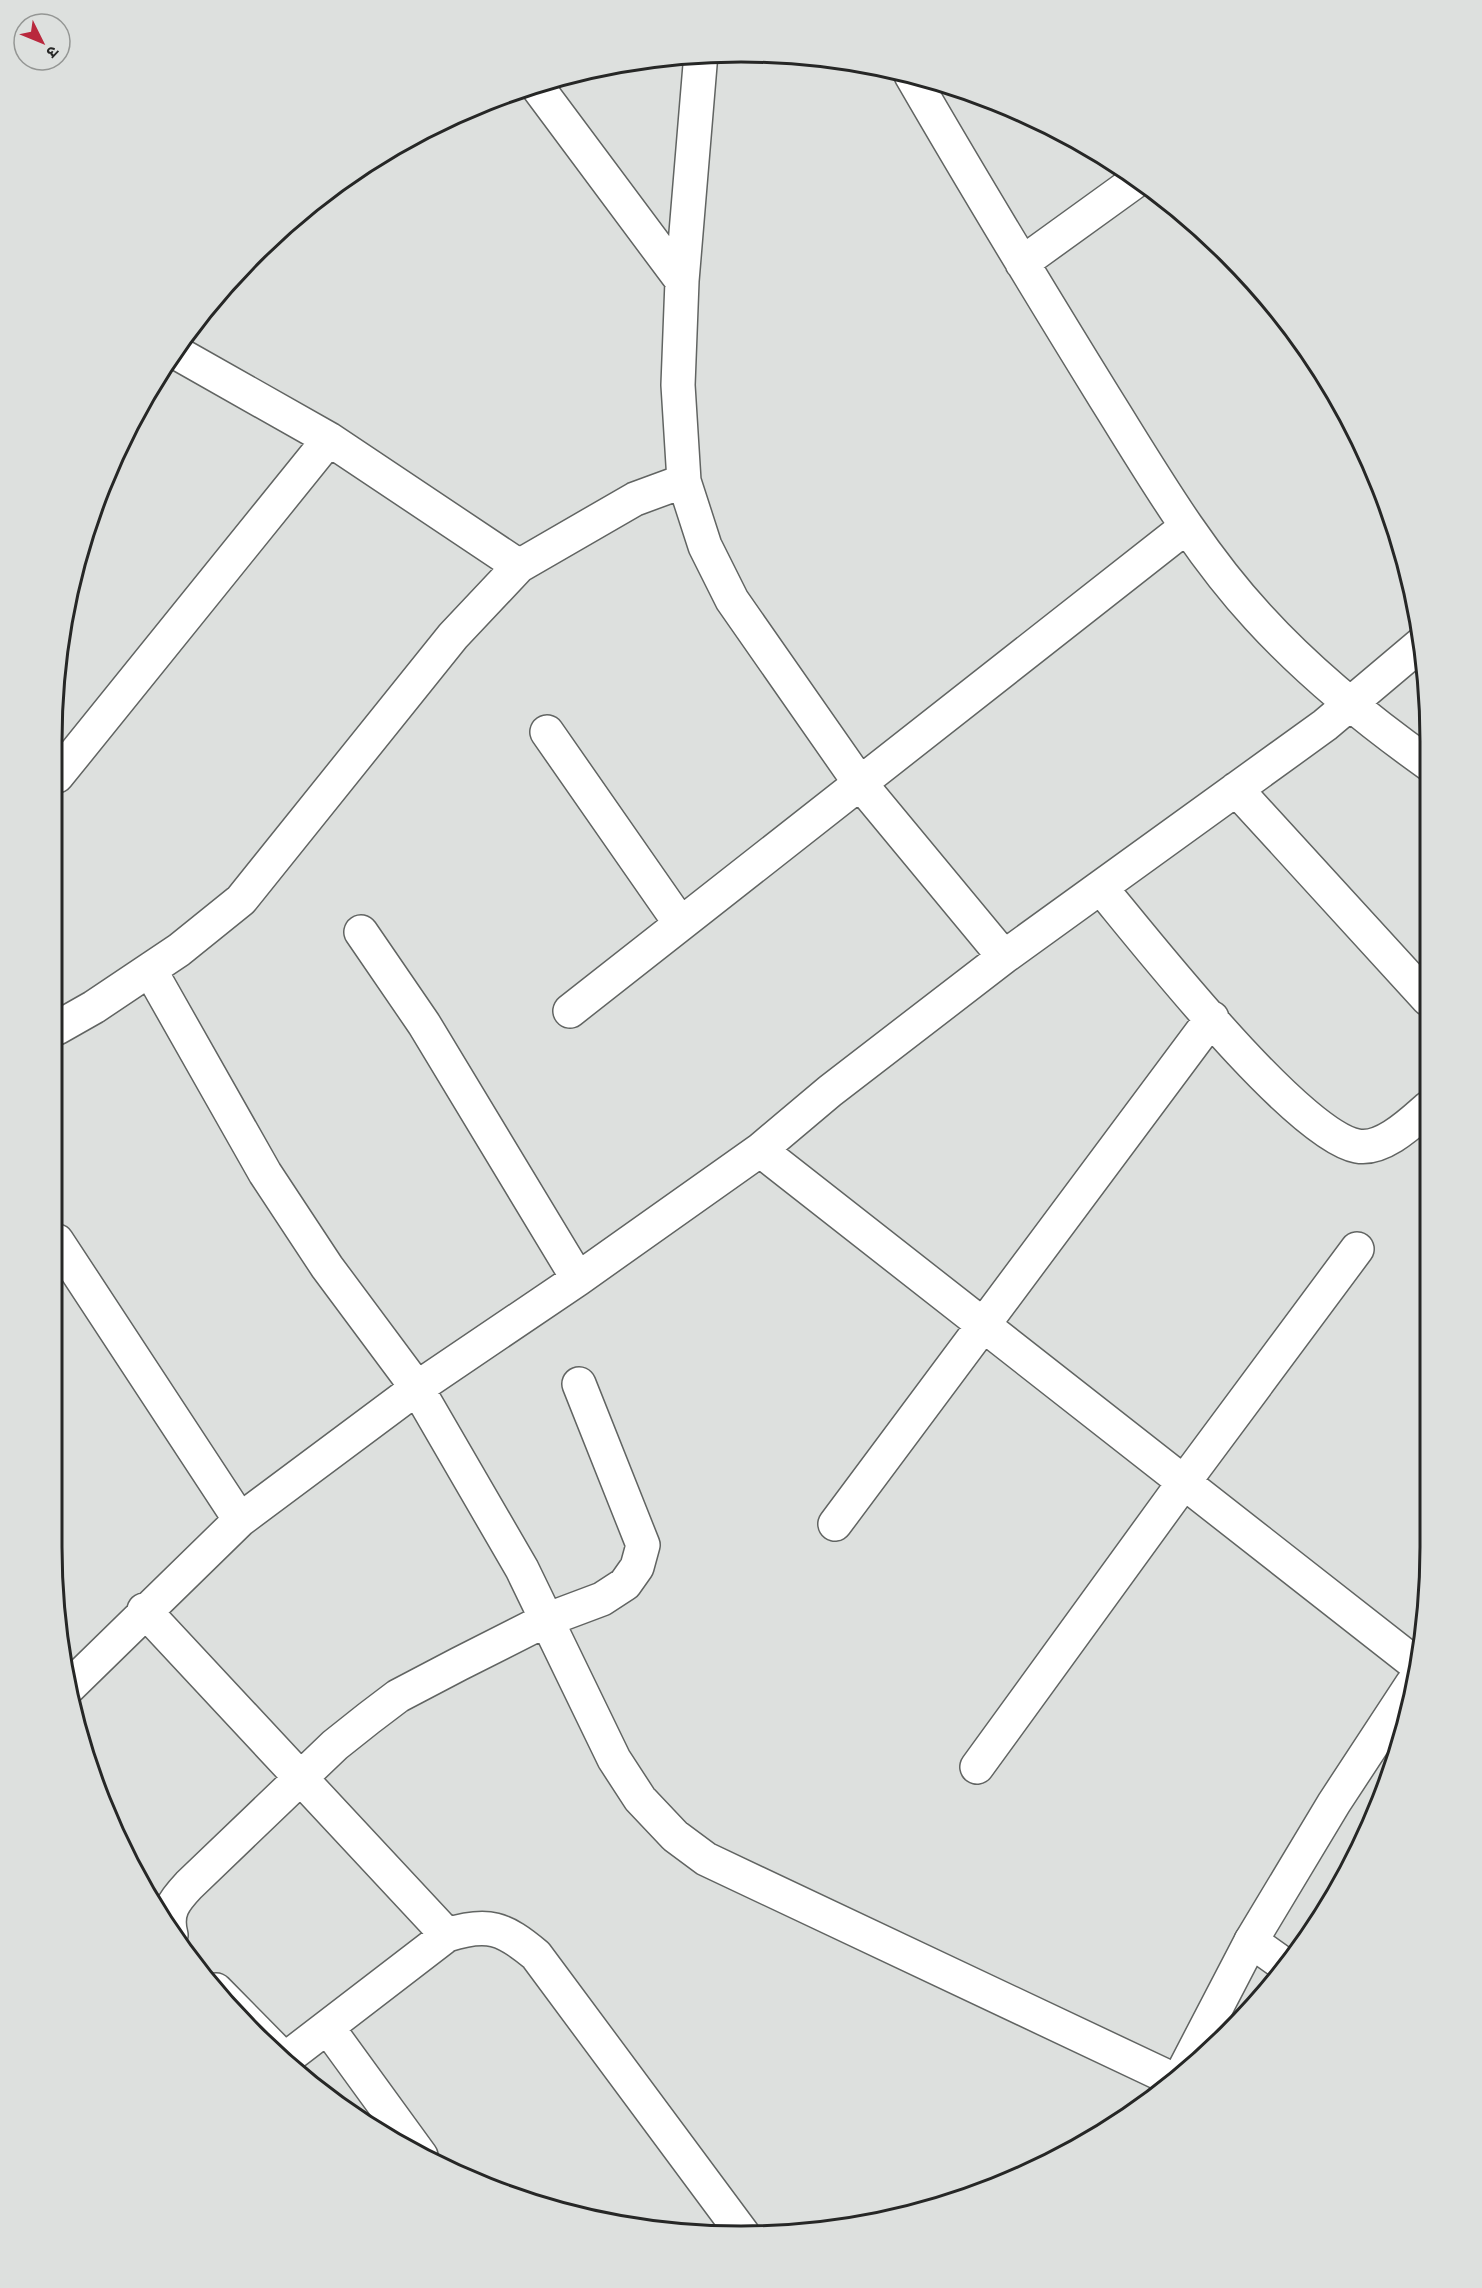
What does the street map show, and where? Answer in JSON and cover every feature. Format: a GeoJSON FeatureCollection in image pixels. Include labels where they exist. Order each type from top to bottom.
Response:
{"type":"FeatureCollection","features":[{"type":"Feature","properties":{"kind":"street"},"geometry":{"type":"LineString","coordinates":[[700,63],[682,281],[678,385],[684,481],[705,546],[732,600],[859,782],[1005,957]]}},
{"type":"Feature","properties":{"kind":"street"},"geometry":{"type":"LineString","coordinates":[[916,85],[1022,263],[1186,527],[1256,615],[1300,662],[1349,704],[1420,757]]}},
{"type":"Feature","properties":{"kind":"street"},"geometry":{"type":"LineString","coordinates":[[541,92],[682,281]]}},
{"type":"Feature","properties":{"kind":"street"},"geometry":{"type":"LineString","coordinates":[[1022,263],[1131,184]]}},
{"type":"Feature","properties":{"kind":"street"},"geometry":{"type":"LineString","coordinates":[[181,355],[329,439],[519,566]]}},
{"type":"Feature","properties":{"kind":"street"},"geometry":{"type":"LineString","coordinates":[[62,770],[329,439]]}},
{"type":"Feature","properties":{"kind":"street"},"geometry":{"type":"LineString","coordinates":[[62,1025],[94,1007],[179,950],[241,900],[453,636],[519,566],[635,499],[684,481]]}},
{"type":"Feature","properties":{"kind":"street"},"geometry":{"type":"LineString","coordinates":[[570,1011],[1186,527]]}},
{"type":"Feature","properties":{"kind":"street"},"geometry":{"type":"LineString","coordinates":[[75,1681],[144,1610],[240,1520],[417,1388],[578,1279],[760,1150],[830,1091],[1005,957],[1236,789],[1349,704],[1415,649]]}},
{"type":"Feature","properties":{"kind":"street"},"geometry":{"type":"LineString","coordinates":[[547,732],[680,923]]}},
{"type":"Feature","properties":{"kind":"street"},"geometry":{"type":"LineString","coordinates":[[1236,789],[1420,990]]}},
{"type":"Feature","properties":{"kind":"street"},"geometry":{"type":"LineString","coordinates":[[1101,888],[1264,1076],[1313,1122],[1336,1138],[1359,1147],[1381,1142],[1420,1115]]}},
{"type":"Feature","properties":{"kind":"street"},"geometry":{"type":"LineString","coordinates":[[361,932],[424,1024],[578,1279]]}},
{"type":"Feature","properties":{"kind":"street"},"geometry":{"type":"LineString","coordinates":[[150,970],[265,1173],[327,1267],[417,1388],[522,1569],[614,1759],[640,1799],[675,1836],[706,1859],[1167,2076]]}},
{"type":"Feature","properties":{"kind":"street"},"geometry":{"type":"LineString","coordinates":[[835,1524],[1212,1018]]}},
{"type":"Feature","properties":{"kind":"street"},"geometry":{"type":"LineString","coordinates":[[760,1150],[1411,1659]]}},
{"type":"Feature","properties":{"kind":"street"},"geometry":{"type":"LineString","coordinates":[[62,1249],[240,1520]]}},
{"type":"Feature","properties":{"kind":"street"},"geometry":{"type":"LineString","coordinates":[[977,1767],[1357,1249]]}},
{"type":"Feature","properties":{"kind":"street"},"geometry":{"type":"LineString","coordinates":[[170,1914],[171,1905],[300,1778],[335,1745],[398,1696],[546,1620],[602,1599],[625,1584],[637,1567],[643,1545],[579,1384]]}},
{"type":"Feature","properties":{"kind":"street"},"geometry":{"type":"LineString","coordinates":[[144,1610],[447,1935]]}},
{"type":"Feature","properties":{"kind":"street"},"geometry":{"type":"LineString","coordinates":[[1190,2057],[1251,1941],[1334,1803],[1403,1698]]}},
{"type":"Feature","properties":{"kind":"street"},"geometry":{"type":"LineString","coordinates":[[291,2056],[447,1935],[471,1927],[494,1928],[518,1940],[536,1955],[737,2226]]}},
{"type":"Feature","properties":{"kind":"street"},"geometry":{"type":"LineString","coordinates":[[1251,1941],[1280,1961]]}},
{"type":"Feature","properties":{"kind":"street"},"geometry":{"type":"LineString","coordinates":[[328,2028],[409,2139]]}}]}
